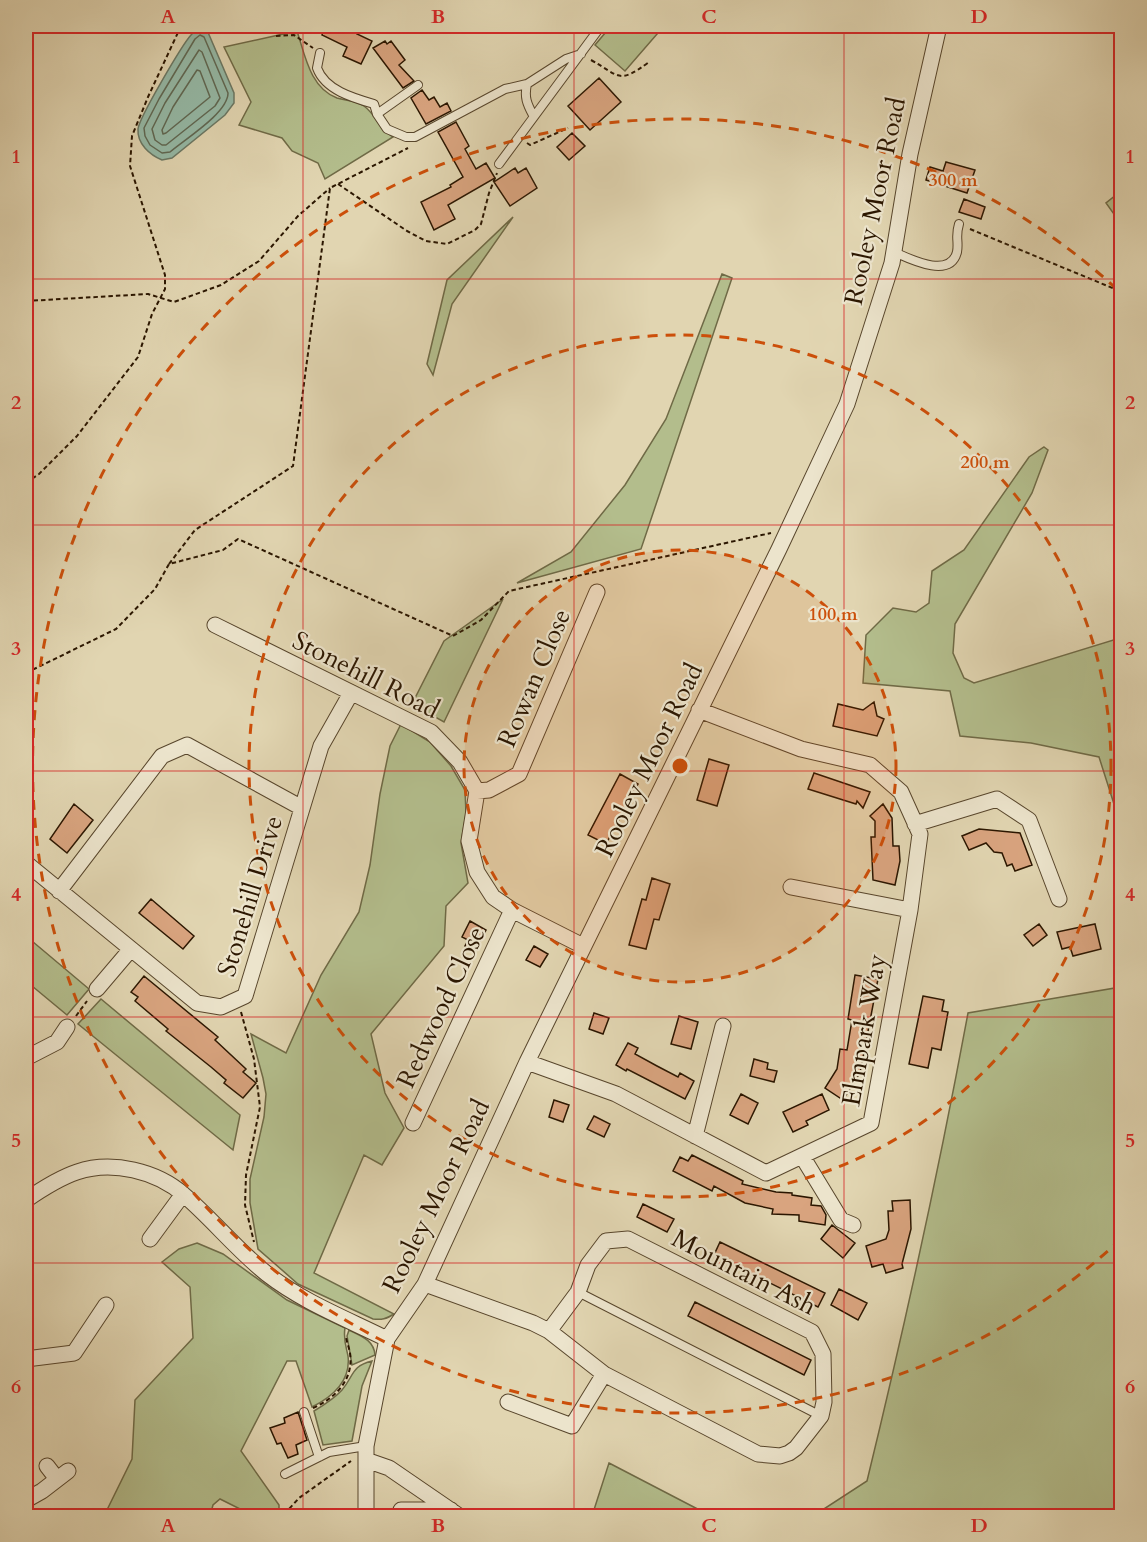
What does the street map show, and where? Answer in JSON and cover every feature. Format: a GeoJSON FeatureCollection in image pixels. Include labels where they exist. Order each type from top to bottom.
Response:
{"type":"FeatureCollection","features":[{"type":"Feature","properties":{"kind":"street","name":"Rooley Moor Road"},"geometry":{"type":"LineString","coordinates":[[366,1516],[366,1453],[387,1339],[425,1284],[527,1062],[643,829],[847,404],[892,264],[910,153],[939,26]]}},
{"type":"Feature","properties":{"kind":"street","name":"Rowan Close"},"geometry":{"type":"LineString","coordinates":[[477,791],[489,790],[519,774],[597,592]]}},
{"type":"Feature","properties":{"kind":"street","name":"Stonehill Road"},"geometry":{"type":"LineString","coordinates":[[215,625],[431,732],[460,762],[477,791]]}},
{"type":"Feature","properties":{"kind":"street","name":"Stonehill Drive"},"geometry":{"type":"LineString","coordinates":[[26,863],[197,1003],[221,1007],[245,996],[321,746],[351,693]]}},
{"type":"Feature","properties":{"kind":"street","name":"Elmpark Way"},"geometry":{"type":"LineString","coordinates":[[527,1062],[616,1094],[766,1173],[871,1123],[910,910],[921,834],[901,792],[870,765],[801,749],[699,710]]}},
{"type":"Feature","properties":{"kind":"street"},"geometry":{"type":"LineString","coordinates":[[59,891],[162,756],[187,745],[302,808]]}},
{"type":"Feature","properties":{"kind":"street"},"geometry":{"type":"LineString","coordinates":[[477,791],[469,841],[477,872],[493,897],[512,910],[583,946]]}},
{"type":"Feature","properties":{"kind":"street"},"geometry":{"type":"LineString","coordinates":[[915,824],[997,799],[1029,820],[1059,899]]}},
{"type":"Feature","properties":{"kind":"street"},"geometry":{"type":"LineString","coordinates":[[791,887],[910,910]]}},
{"type":"Feature","properties":{"kind":"street","name":"Redwood Close"},"geometry":{"type":"LineString","coordinates":[[413,1123],[512,910]]}},
{"type":"Feature","properties":{"kind":"street"},"geometry":{"type":"LineString","coordinates":[[97,989],[131,949]]}},
{"type":"Feature","properties":{"kind":"street"},"geometry":{"type":"LineString","coordinates":[[695,1136],[723,1026]]}},
{"type":"Feature","properties":{"kind":"street"},"geometry":{"type":"LineString","coordinates":[[26,1058],[57,1042],[67,1027]]}},
{"type":"Feature","properties":{"kind":"street"},"geometry":{"type":"LineString","coordinates":[[802,1156],[841,1220],[853,1225]]}},
{"type":"Feature","properties":{"kind":"street"},"geometry":{"type":"LineString","coordinates":[[26,1200],[59,1179],[80,1171],[109,1167],[141,1172],[166,1183],[183,1194],[267,1274],[305,1299],[387,1339]]}},
{"type":"Feature","properties":{"kind":"street"},"geometry":{"type":"LineString","coordinates":[[150,1239],[183,1194]]}},
{"type":"Feature","properties":{"kind":"street","name":"Mountain Ash"},"geometry":{"type":"LineString","coordinates":[[549,1331],[578,1292],[588,1265],[606,1241],[628,1239],[812,1332],[824,1354],[824,1402],[821,1416]]}},
{"type":"Feature","properties":{"kind":"street"},"geometry":{"type":"LineString","coordinates":[[425,1284],[533,1323],[549,1331],[604,1374],[758,1454],[780,1456],[789,1453],[796,1448],[821,1416]]}},
{"type":"Feature","properties":{"kind":"street"},"geometry":{"type":"LineString","coordinates":[[26,1359],[74,1353],[106,1305]]}},
{"type":"Feature","properties":{"kind":"street"},"geometry":{"type":"LineString","coordinates":[[508,1402],[572,1426],[604,1374]]}},
{"type":"Feature","properties":{"kind":"street"},"geometry":{"type":"LineString","coordinates":[[366,1453],[455,1513]]}},
{"type":"Feature","properties":{"kind":"street"},"geometry":{"type":"LineString","coordinates":[[26,1500],[63,1475],[47,1466]]}},
{"type":"Feature","properties":{"kind":"street"},"geometry":{"type":"LineString","coordinates":[[412,1484],[397,1513],[455,1513]]}},
{"type":"Feature","properties":{"kind":"lane"},"geometry":{"type":"LineString","coordinates":[[499,164],[602,26]]}},
{"type":"Feature","properties":{"kind":"lane"},"geometry":{"type":"LineString","coordinates":[[320,53],[317,68],[324,81],[345,93],[374,104],[377,114],[387,129],[399,135],[415,137],[505,89],[527,84],[566,59],[581,54]]}},
{"type":"Feature","properties":{"kind":"lane"},"geometry":{"type":"LineString","coordinates":[[527,84],[525,93],[527,105],[534,115]]}},
{"type":"Feature","properties":{"kind":"lane"},"geometry":{"type":"LineString","coordinates":[[377,114],[418,86]]}},
{"type":"Feature","properties":{"kind":"lane"},"geometry":{"type":"LineString","coordinates":[[894,252],[922,264],[938,267],[953,258],[957,252],[955,235],[959,224]]}},
{"type":"Feature","properties":{"kind":"lane"},"geometry":{"type":"LineString","coordinates":[[578,1292],[821,1416]]}},
{"type":"Feature","properties":{"kind":"lane"},"geometry":{"type":"LineString","coordinates":[[304,1412],[319,1457]]}},
{"type":"Feature","properties":{"kind":"lane"},"geometry":{"type":"LineString","coordinates":[[285,1473],[329,1452],[366,1453]]}},
{"type":"Feature","properties":{"kind":"path"},"geometry":{"type":"LineString","coordinates":[[26,483],[39,474],[76,436],[117,387],[138,357],[152,314],[165,289],[165,275],[130,166],[132,136],[181,26]]}},
{"type":"Feature","properties":{"kind":"path"},"geometry":{"type":"LineString","coordinates":[[276,36],[294,35],[320,53]]}},
{"type":"Feature","properties":{"kind":"path"},"geometry":{"type":"LineString","coordinates":[[581,54],[620,77],[628,75],[649,62]]}},
{"type":"Feature","properties":{"kind":"path"},"geometry":{"type":"LineString","coordinates":[[517,138],[530,145],[568,128]]}},
{"type":"Feature","properties":{"kind":"path"},"geometry":{"type":"LineString","coordinates":[[26,301],[148,294],[174,302],[221,285],[259,261],[298,216],[330,188],[414,145],[415,137]]}},
{"type":"Feature","properties":{"kind":"path"},"geometry":{"type":"LineString","coordinates":[[338,184],[406,231],[426,241],[447,244],[475,230],[481,224],[499,164]]}},
{"type":"Feature","properties":{"kind":"path"},"geometry":{"type":"LineString","coordinates":[[26,673],[116,629],[155,589],[169,564],[195,530],[293,466],[330,188]]}},
{"type":"Feature","properties":{"kind":"path"},"geometry":{"type":"LineString","coordinates":[[959,224],[1122,292]]}},
{"type":"Feature","properties":{"kind":"path"},"geometry":{"type":"LineString","coordinates":[[169,564],[224,550],[238,538],[453,636],[481,620],[509,591],[789,528]]}},
{"type":"Feature","properties":{"kind":"path"},"geometry":{"type":"LineString","coordinates":[[67,1027],[97,989]]}},
{"type":"Feature","properties":{"kind":"path"},"geometry":{"type":"LineString","coordinates":[[237,999],[254,1059],[260,1107],[246,1174],[245,1205],[254,1244],[252,1260]]}},
{"type":"Feature","properties":{"kind":"path"},"geometry":{"type":"LineString","coordinates":[[304,1412],[326,1402],[344,1384],[350,1369],[350,1352],[346,1336],[351,1321]]}},
{"type":"Feature","properties":{"kind":"path"},"geometry":{"type":"LineString","coordinates":[[290,1516],[289,1509],[299,1498],[366,1453]]}},
{"type":"Feature","properties":{"kind":"shaded area"},"geometry":{"type":"Polygon","coordinates":[[[611,26],[664,26],[625,71],[595,45],[611,26]]]}},
{"type":"Feature","properties":{"kind":"shaded area"},"geometry":{"type":"Polygon","coordinates":[[[297,31],[310,70],[320,87],[337,98],[364,106],[393,137],[325,179],[318,163],[292,151],[282,138],[239,125],[251,102],[224,47],[297,31]]]}},
{"type":"Feature","properties":{"kind":"shaded area"},"geometry":{"type":"Polygon","coordinates":[[[1121,191],[1121,224],[1106,203],[1121,191]]]}},
{"type":"Feature","properties":{"kind":"shaded area"},"geometry":{"type":"Polygon","coordinates":[[[513,217],[452,304],[433,375],[427,364],[447,280],[513,217]]]}},
{"type":"Feature","properties":{"kind":"shaded area"},"geometry":{"type":"Polygon","coordinates":[[[722,274],[732,278],[641,549],[517,583],[571,552],[625,485],[666,419],[722,274]]]}},
{"type":"Feature","properties":{"kind":"shaded area"},"geometry":{"type":"Polygon","coordinates":[[[1044,447],[1048,450],[1032,493],[955,624],[953,653],[964,678],[974,683],[1117,639],[1121,623],[1121,826],[1099,757],[1031,743],[960,736],[950,691],[863,683],[866,635],[893,608],[916,612],[929,603],[932,571],[964,550],[1029,457],[1044,447]]]}},
{"type":"Feature","properties":{"kind":"shaded area"},"geometry":{"type":"Polygon","coordinates":[[[503,599],[444,722],[412,704],[444,641],[503,599]]]}},
{"type":"Feature","properties":{"kind":"shaded area"},"geometry":{"type":"Polygon","coordinates":[[[401,724],[430,742],[451,766],[465,790],[466,814],[461,843],[468,883],[446,906],[444,946],[371,1034],[385,1093],[404,1128],[382,1165],[364,1155],[314,1273],[394,1314],[384,1319],[373,1319],[298,1284],[258,1249],[250,1203],[250,1179],[264,1117],[266,1094],[251,1034],[286,1053],[321,975],[359,912],[370,865],[380,794],[390,746],[401,724]]]}},
{"type":"Feature","properties":{"kind":"shaded area"},"geometry":{"type":"Polygon","coordinates":[[[26,936],[89,989],[67,1015],[26,981],[26,936]]]}},
{"type":"Feature","properties":{"kind":"shaded area"},"geometry":{"type":"Polygon","coordinates":[[[1121,987],[1121,1507],[1111,1516],[813,1516],[867,1481],[921,1247],[968,1013],[1121,987]]]}},
{"type":"Feature","properties":{"kind":"shaded area"},"geometry":{"type":"Polygon","coordinates":[[[101,999],[240,1115],[233,1150],[78,1024],[101,999]]]}},
{"type":"Feature","properties":{"kind":"shaded area"},"geometry":{"type":"Polygon","coordinates":[[[197,1243],[223,1254],[287,1300],[345,1328],[348,1356],[346,1373],[333,1393],[312,1407],[296,1361],[287,1361],[241,1451],[279,1505],[279,1516],[269,1514],[254,1516],[220,1499],[213,1505],[210,1516],[104,1516],[132,1459],[135,1400],[193,1338],[190,1287],[162,1262],[179,1249],[197,1243]]]}},
{"type":"Feature","properties":{"kind":"shaded area"},"geometry":{"type":"Polygon","coordinates":[[[349,1330],[369,1342],[375,1355],[352,1365],[347,1336],[349,1330]]]}},
{"type":"Feature","properties":{"kind":"shaded area"},"geometry":{"type":"Polygon","coordinates":[[[372,1361],[362,1386],[352,1441],[323,1445],[314,1411],[339,1393],[356,1369],[372,1361]]]}},
{"type":"Feature","properties":{"kind":"shaded area"},"geometry":{"type":"Polygon","coordinates":[[[609,1463],[711,1516],[592,1516],[609,1463]]]}},
{"type":"Feature","properties":{"kind":"water"},"geometry":{"type":"Polygon","coordinates":[[[203,27],[207,30],[234,93],[234,103],[225,115],[172,158],[162,160],[142,144],[138,134],[140,122],[179,52],[192,34],[203,27]]]}},
{"type":"Feature","properties":{"kind":"building"},"geometry":{"type":"Polygon","coordinates":[[[326,26],[348,26],[359,31],[357,34],[372,41],[361,64],[343,56],[347,47],[322,35],[326,26]]]}},
{"type":"Feature","properties":{"kind":"building"},"geometry":{"type":"Polygon","coordinates":[[[385,41],[387,44],[391,41],[405,60],[399,65],[414,81],[403,88],[373,48],[385,41]]]}},
{"type":"Feature","properties":{"kind":"building"},"geometry":{"type":"Polygon","coordinates":[[[599,78],[621,102],[590,130],[568,106],[599,78]]]}},
{"type":"Feature","properties":{"kind":"building"},"geometry":{"type":"Polygon","coordinates":[[[422,90],[429,100],[434,97],[440,107],[447,103],[451,111],[426,124],[411,98],[422,90]]]}},
{"type":"Feature","properties":{"kind":"building"},"geometry":{"type":"Polygon","coordinates":[[[456,122],[469,146],[465,149],[476,169],[486,163],[495,178],[448,205],[455,219],[434,230],[421,202],[451,187],[450,185],[463,177],[438,132],[456,122]]]}},
{"type":"Feature","properties":{"kind":"building"},"geometry":{"type":"Polygon","coordinates":[[[572,133],[585,146],[569,160],[557,147],[572,133]]]}},
{"type":"Feature","properties":{"kind":"building"},"geometry":{"type":"Polygon","coordinates":[[[946,162],[975,170],[967,193],[926,180],[930,167],[943,171],[946,162]]]}},
{"type":"Feature","properties":{"kind":"building"},"geometry":{"type":"Polygon","coordinates":[[[515,168],[518,173],[526,168],[537,188],[510,206],[494,182],[515,168]]]}},
{"type":"Feature","properties":{"kind":"building"},"geometry":{"type":"Polygon","coordinates":[[[964,199],[985,207],[981,219],[959,212],[964,199]]]}},
{"type":"Feature","properties":{"kind":"building"},"geometry":{"type":"Polygon","coordinates":[[[874,702],[877,716],[884,719],[877,736],[833,726],[838,704],[863,710],[874,702]]]}},
{"type":"Feature","properties":{"kind":"building"},"geometry":{"type":"Polygon","coordinates":[[[709,759],[729,765],[717,806],[697,800],[709,759]]]}},
{"type":"Feature","properties":{"kind":"building"},"geometry":{"type":"Polygon","coordinates":[[[814,773],[870,792],[863,808],[857,801],[856,804],[808,789],[814,773]]]}},
{"type":"Feature","properties":{"kind":"building"},"geometry":{"type":"Polygon","coordinates":[[[620,774],[638,784],[606,844],[588,835],[620,774]]]}},
{"type":"Feature","properties":{"kind":"building"},"geometry":{"type":"Polygon","coordinates":[[[74,804],[93,820],[67,853],[50,839],[74,804]]]}},
{"type":"Feature","properties":{"kind":"building"},"geometry":{"type":"Polygon","coordinates":[[[883,804],[892,818],[893,846],[899,846],[900,861],[895,885],[873,880],[871,837],[875,837],[875,821],[870,816],[883,804]]]}},
{"type":"Feature","properties":{"kind":"building"},"geometry":{"type":"Polygon","coordinates":[[[979,829],[1020,833],[1032,865],[1015,871],[1012,864],[1007,866],[1002,853],[994,852],[986,843],[969,850],[962,836],[979,829]]]}},
{"type":"Feature","properties":{"kind":"building"},"geometry":{"type":"Polygon","coordinates":[[[652,878],[670,884],[659,920],[654,919],[646,949],[629,945],[642,899],[646,900],[652,878]]]}},
{"type":"Feature","properties":{"kind":"building"},"geometry":{"type":"Polygon","coordinates":[[[151,899],[194,936],[183,949],[139,913],[151,899]]]}},
{"type":"Feature","properties":{"kind":"building"},"geometry":{"type":"Polygon","coordinates":[[[470,921],[486,930],[475,951],[465,946],[468,940],[462,937],[470,921]]]}},
{"type":"Feature","properties":{"kind":"building"},"geometry":{"type":"Polygon","coordinates":[[[1039,924],[1047,935],[1033,946],[1024,935],[1039,924]]]}},
{"type":"Feature","properties":{"kind":"building"},"geometry":{"type":"Polygon","coordinates":[[[1095,924],[1101,949],[1073,956],[1070,947],[1062,949],[1057,932],[1095,924]]]}},
{"type":"Feature","properties":{"kind":"building"},"geometry":{"type":"Polygon","coordinates":[[[534,946],[548,954],[540,967],[526,960],[534,946]]]}},
{"type":"Feature","properties":{"kind":"building"},"geometry":{"type":"Polygon","coordinates":[[[855,975],[878,979],[860,1073],[843,1100],[825,1088],[837,1069],[840,1049],[847,1050],[852,1020],[848,1019],[855,975]]]}},
{"type":"Feature","properties":{"kind":"building"},"geometry":{"type":"Polygon","coordinates":[[[144,976],[218,1037],[215,1040],[246,1069],[243,1072],[256,1083],[243,1098],[224,1083],[226,1080],[166,1031],[168,1029],[135,1001],[138,997],[131,992],[144,976]]]}},
{"type":"Feature","properties":{"kind":"building"},"geometry":{"type":"Polygon","coordinates":[[[923,996],[944,1000],[942,1011],[948,1012],[941,1050],[932,1048],[928,1068],[909,1064],[923,996]]]}},
{"type":"Feature","properties":{"kind":"building"},"geometry":{"type":"Polygon","coordinates":[[[594,1013],[609,1018],[603,1034],[589,1029],[594,1013]]]}},
{"type":"Feature","properties":{"kind":"building"},"geometry":{"type":"Polygon","coordinates":[[[679,1016],[698,1022],[691,1049],[671,1044],[679,1016]]]}},
{"type":"Feature","properties":{"kind":"building"},"geometry":{"type":"Polygon","coordinates":[[[628,1043],[638,1048],[635,1054],[678,1077],[680,1073],[694,1081],[685,1099],[616,1065],[628,1043]]]}},
{"type":"Feature","properties":{"kind":"building"},"geometry":{"type":"Polygon","coordinates":[[[754,1059],[768,1063],[767,1069],[777,1071],[774,1082],[750,1076],[754,1059]]]}},
{"type":"Feature","properties":{"kind":"building"},"geometry":{"type":"Polygon","coordinates":[[[741,1094],[758,1103],[748,1124],[730,1115],[741,1094]]]}},
{"type":"Feature","properties":{"kind":"building"},"geometry":{"type":"Polygon","coordinates":[[[822,1094],[829,1110],[806,1121],[808,1125],[793,1132],[783,1112],[822,1094]]]}},
{"type":"Feature","properties":{"kind":"building"},"geometry":{"type":"Polygon","coordinates":[[[554,1100],[569,1105],[563,1122],[549,1117],[554,1100]]]}},
{"type":"Feature","properties":{"kind":"building"},"geometry":{"type":"Polygon","coordinates":[[[594,1116],[610,1124],[604,1137],[587,1129],[594,1116]]]}},
{"type":"Feature","properties":{"kind":"building"},"geometry":{"type":"Polygon","coordinates":[[[692,1155],[743,1181],[742,1184],[812,1198],[811,1205],[821,1206],[826,1215],[825,1225],[799,1221],[799,1215],[772,1214],[773,1209],[745,1203],[714,1186],[712,1191],[673,1171],[680,1157],[688,1161],[692,1155]]]}},
{"type":"Feature","properties":{"kind":"building"},"geometry":{"type":"Polygon","coordinates":[[[910,1200],[911,1229],[903,1268],[886,1273],[883,1264],[872,1267],[866,1246],[886,1239],[889,1230],[888,1211],[893,1211],[892,1201],[910,1200]]]}},
{"type":"Feature","properties":{"kind":"building"},"geometry":{"type":"Polygon","coordinates":[[[643,1204],[674,1219],[667,1232],[637,1217],[643,1204]]]}},
{"type":"Feature","properties":{"kind":"building"},"geometry":{"type":"Polygon","coordinates":[[[832,1225],[855,1243],[843,1258],[821,1239],[832,1225]]]}},
{"type":"Feature","properties":{"kind":"building"},"geometry":{"type":"Polygon","coordinates":[[[720,1242],[825,1293],[818,1307],[714,1255],[720,1242]]]}},
{"type":"Feature","properties":{"kind":"building"},"geometry":{"type":"Polygon","coordinates":[[[839,1289],[867,1303],[858,1320],[831,1305],[839,1289]]]}},
{"type":"Feature","properties":{"kind":"building"},"geometry":{"type":"Polygon","coordinates":[[[695,1302],[811,1360],[804,1375],[688,1316],[695,1302]]]}},
{"type":"Feature","properties":{"kind":"building"},"geometry":{"type":"Polygon","coordinates":[[[298,1412],[307,1440],[296,1445],[298,1454],[288,1458],[281,1443],[277,1444],[270,1428],[285,1423],[284,1418],[298,1412]]]}}]}
